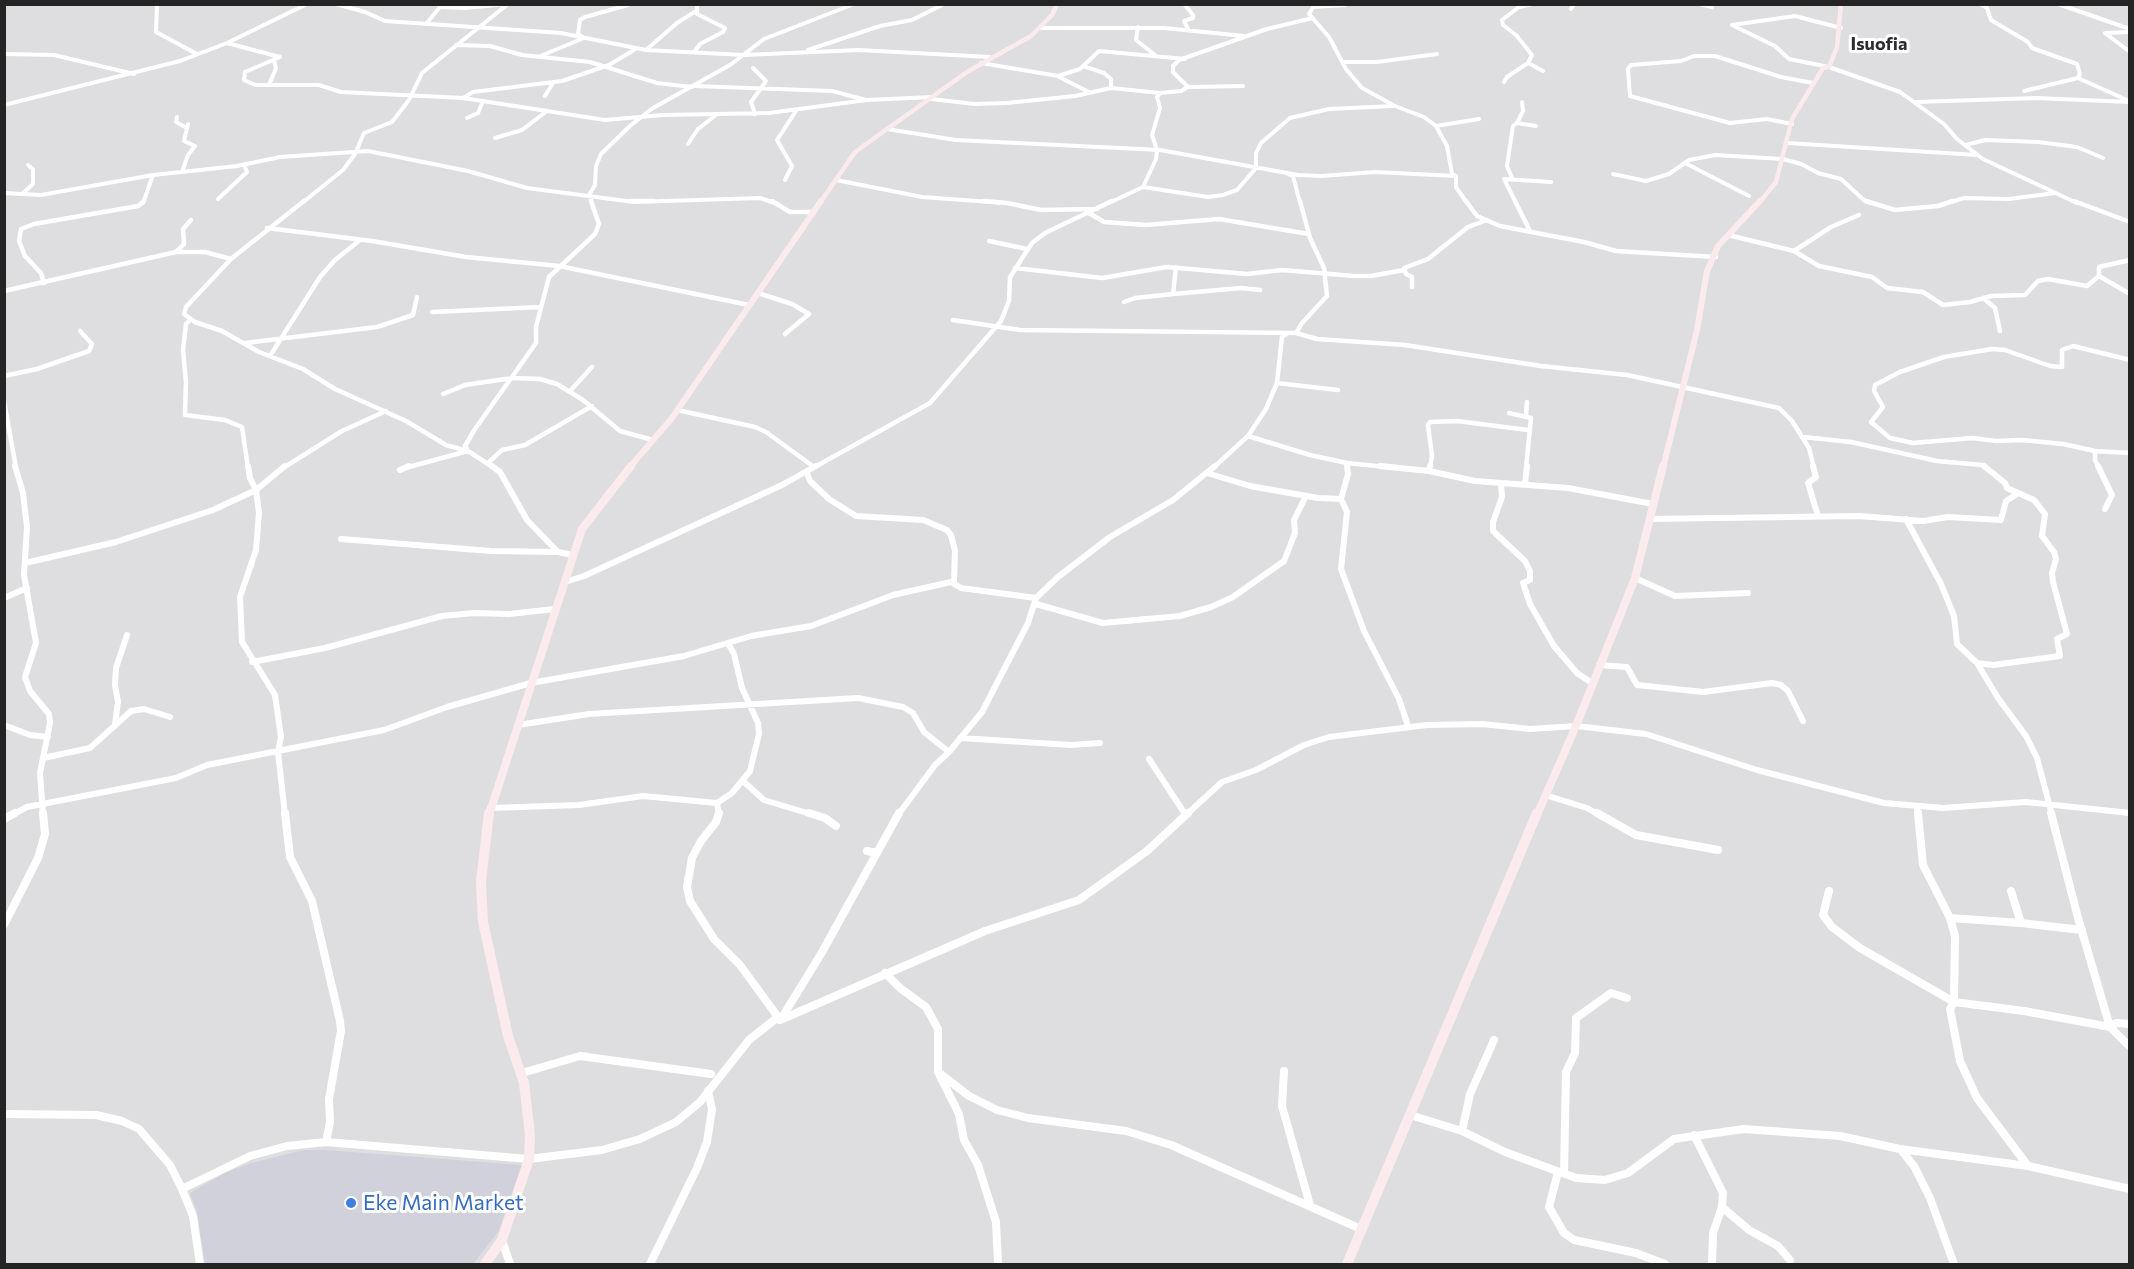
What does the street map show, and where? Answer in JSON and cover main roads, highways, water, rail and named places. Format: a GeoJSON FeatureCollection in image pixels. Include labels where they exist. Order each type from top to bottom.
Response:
{"type":"FeatureCollection","features":[{"type":"Feature","properties":{"kind":"main road"},"geometry":{"type":"LineString","coordinates":[[485,1264],[502,1240],[529,1159],[530,1116],[522,1073],[508,1036],[483,922],[482,881],[490,808],[582,529],[592,513],[677,410],[855,152],[990,57],[1031,36],[1052,15],[1057,4]]}},
{"type":"Feature","properties":{"kind":"main road"},"geometry":{"type":"LineString","coordinates":[[1347,1264],[1576,726],[1635,578],[1697,330],[1707,271],[1716,257],[1718,246],[1776,182],[1796,110],[1823,68],[1829,67],[1838,47],[1841,4]]}},
{"type":"Feature","properties":{"kind":"place","name":"Eke Main Market"},"geometry":{"type":"Point","coordinates":[351,1203]}},
{"type":"Feature","properties":{"kind":"district","name":"Isuofia"},"geometry":{"type":"Point","coordinates":[1879,44]}}]}
